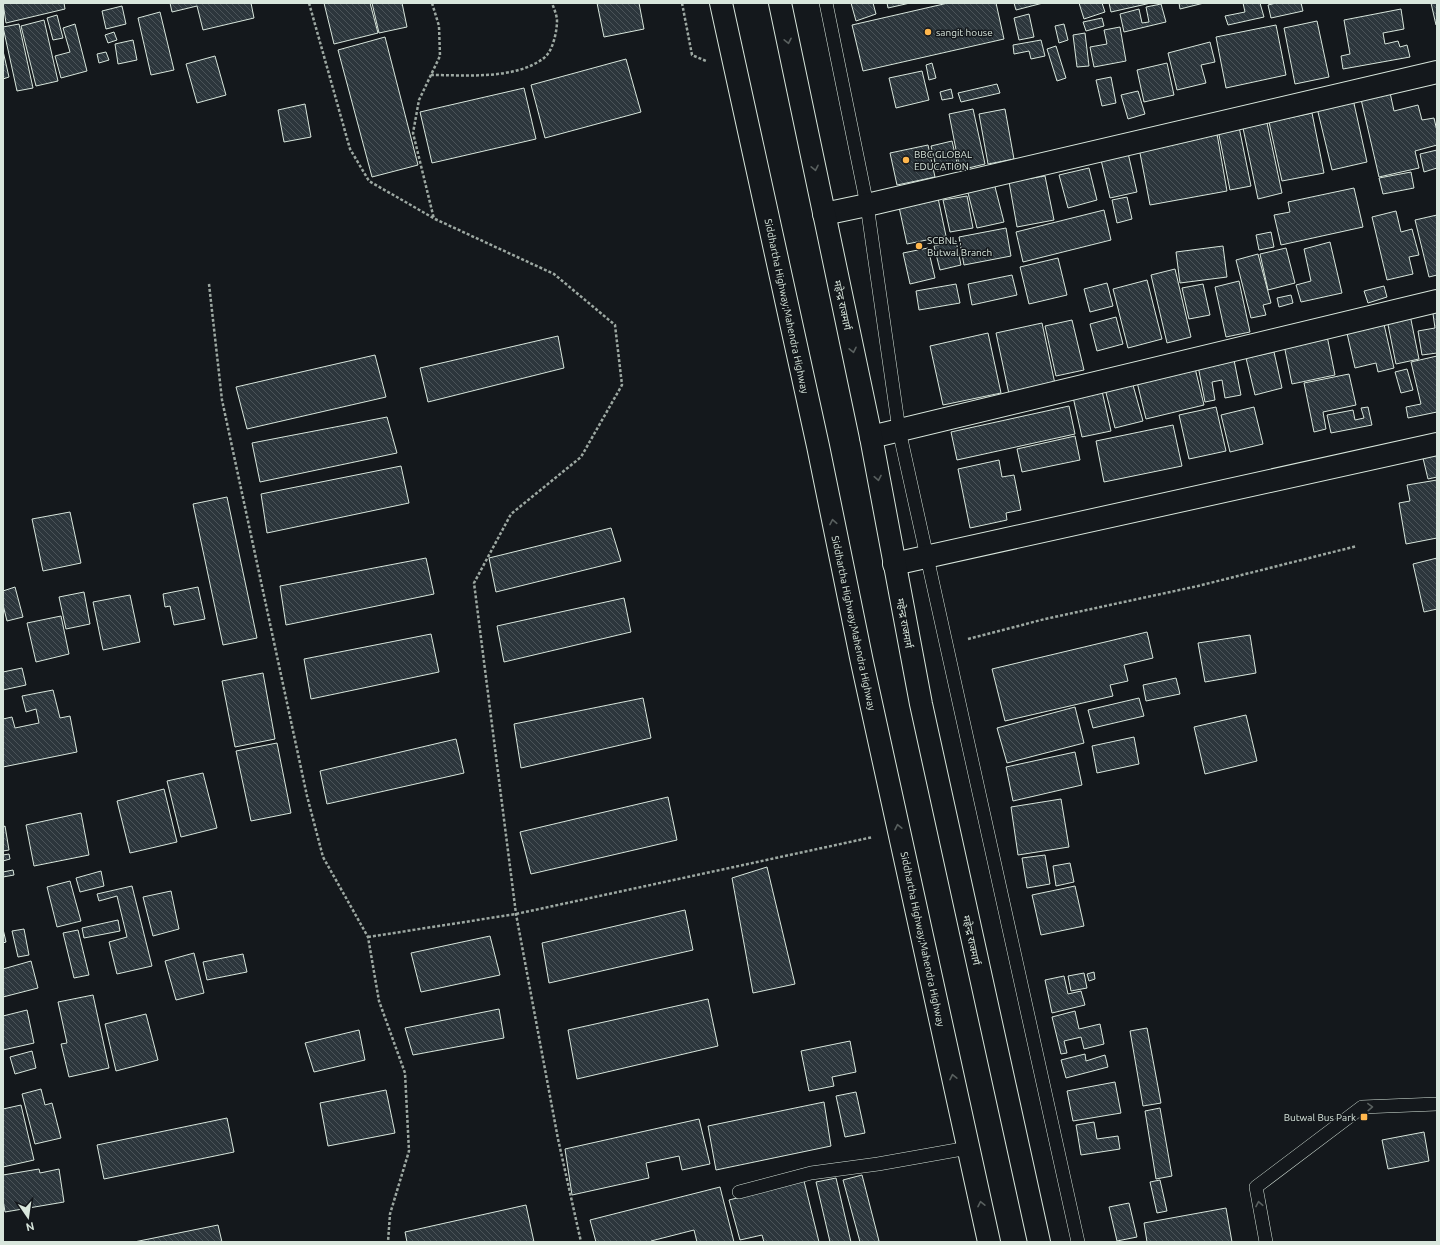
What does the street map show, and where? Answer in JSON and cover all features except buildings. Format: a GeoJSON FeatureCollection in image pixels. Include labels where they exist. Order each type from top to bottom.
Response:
{"type":"FeatureCollection","features":[{"type":"Feature","properties":{"kind":"main road","name":"Siddhartha Highway;Mahendra Highway"},"geometry":{"type":"LineString","coordinates":[[721,3],[818,446],[862,662],[989,1242]]}},
{"type":"Feature","properties":{"kind":"main road","name":"महेन्द्र राजमार्ग"},"geometry":{"type":"LineString","coordinates":[[780,3],[871,437],[920,704],[1039,1242]]}},
{"type":"Feature","properties":{"kind":"main road"},"geometry":{"type":"LineString","coordinates":[[824,214],[867,206],[1437,72]]}},
{"type":"Feature","properties":{"kind":"main road"},"geometry":{"type":"LineString","coordinates":[[871,437],[1437,301]]}},
{"type":"Feature","properties":{"kind":"main road"},"geometry":{"type":"LineString","coordinates":[[894,564],[1437,444]]}},
{"type":"Feature","properties":{"kind":"lane"},"geometry":{"type":"LineString","coordinates":[[826,3],[867,206],[899,430],[1078,1242]]}},
{"type":"Feature","properties":{"kind":"lane"},"geometry":{"type":"LineString","coordinates":[[1266,1242],[1256,1187],[1362,1107],[1437,1104]]}},
{"type":"Feature","properties":{"kind":"lane"},"geometry":{"type":"LineString","coordinates":[[738,1192],[811,1173],[878,1164],[968,1148]]}},
{"type":"Feature","properties":{"kind":"path"},"geometry":{"type":"LineString","coordinates":[[309,3],[350,149],[369,181],[435,219],[554,274],[615,325],[622,385],[580,457],[511,514],[474,583],[499,791],[516,914],[558,1139],[581,1242]]}},
{"type":"Feature","properties":{"kind":"path"},"geometry":{"type":"LineString","coordinates":[[432,3],[439,26],[440,56],[419,100],[413,133],[435,219]]}},
{"type":"Feature","properties":{"kind":"path"},"geometry":{"type":"LineString","coordinates":[[431,75],[490,74],[521,70],[545,57],[554,42],[557,20],[552,3]]}},
{"type":"Feature","properties":{"kind":"path"},"geometry":{"type":"LineString","coordinates":[[682,3],[692,55]]}},
{"type":"Feature","properties":{"kind":"path"},"geometry":{"type":"LineString","coordinates":[[209,284],[222,400],[307,796],[323,857],[368,937],[379,1001],[405,1073],[409,1151],[390,1214],[388,1242]]}},
{"type":"Feature","properties":{"kind":"path"},"geometry":{"type":"LineString","coordinates":[[947,644],[1045,619],[1198,586],[1357,546]]}},
{"type":"Feature","properties":{"kind":"path"},"geometry":{"type":"LineString","coordinates":[[368,937],[516,914],[899,831]]}},
{"type":"Feature","properties":{"kind":"place","name":"sangit house"},"geometry":{"type":"Point","coordinates":[928,32]}},
{"type":"Feature","properties":{"kind":"place","name":"BBC GLOBAL EDUCATION"},"geometry":{"type":"Point","coordinates":[906,160]}},
{"type":"Feature","properties":{"kind":"place","name":"SCBNL , Butwal Branch"},"geometry":{"type":"Point","coordinates":[919,246]}},
{"type":"Feature","properties":{"kind":"place","name":"Butwal Bus Park"},"geometry":{"type":"Point","coordinates":[1364,1117]}}]}
